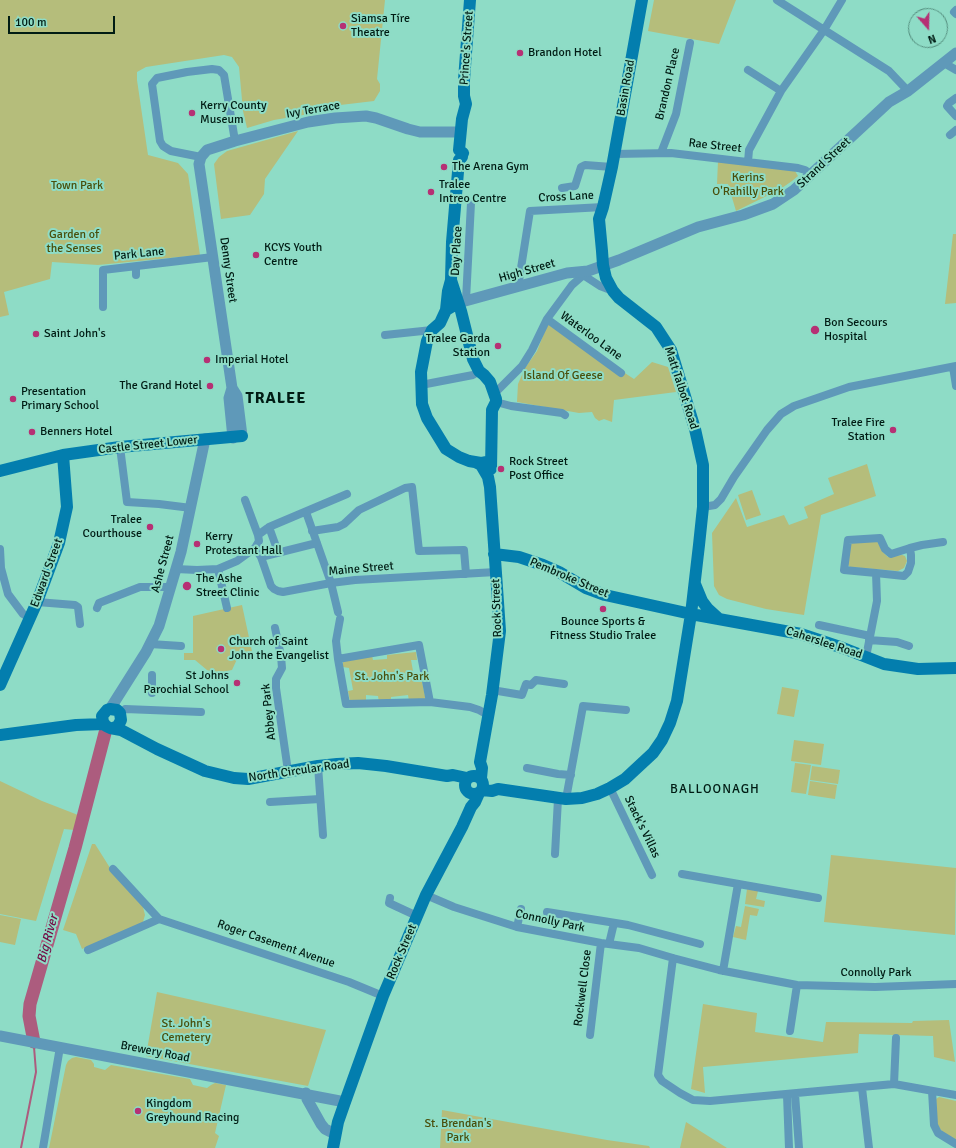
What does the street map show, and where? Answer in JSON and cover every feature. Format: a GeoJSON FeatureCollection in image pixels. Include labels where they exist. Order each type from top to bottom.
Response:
{"type":"FeatureCollection","features":[{"type":"Feature","properties":{"kind":"main road","name":"Prince's Street"},"geometry":{"type":"LineString","coordinates":[[451,278],[452,242],[460,132],[466,104],[464,96],[470,0]]}},
{"type":"Feature","properties":{"kind":"main road","name":"Basin Road"},"geometry":{"type":"LineString","coordinates":[[603,207],[611,172],[642,0]]}},
{"type":"Feature","properties":{"kind":"main road","name":"Matt Talbot Road"},"geometry":{"type":"LineString","coordinates":[[603,207],[599,219],[602,262],[606,278],[613,291],[626,304],[656,327],[671,350],[703,465],[703,507],[695,584],[677,701],[670,723],[662,740],[653,753],[625,779],[610,788]]}},
{"type":"Feature","properties":{"kind":"main road"},"geometry":{"type":"LineString","coordinates":[[451,278],[462,302],[473,359],[479,371],[490,382],[500,400]]}},
{"type":"Feature","properties":{"kind":"main road"},"geometry":{"type":"LineString","coordinates":[[451,278],[446,310],[440,323],[432,330],[423,356],[424,385],[422,407],[446,449],[458,456],[481,465],[488,477]]}},
{"type":"Feature","properties":{"kind":"main road"},"geometry":{"type":"LineString","coordinates":[[446,310],[462,302]]}},
{"type":"Feature","properties":{"kind":"main road","name":"Rock Street"},"geometry":{"type":"LineString","coordinates":[[333,1148],[335,1134],[345,1102],[383,996],[426,895],[471,807],[475,802],[475,784],[482,768],[480,762],[500,631],[490,487],[488,477],[490,471],[492,410],[500,400]]}},
{"type":"Feature","properties":{"kind":"main road","name":"Castle Street Lower"},"geometry":{"type":"LineString","coordinates":[[0,471],[64,455],[120,447],[237,437]]}},
{"type":"Feature","properties":{"kind":"main road","name":"Edward Street"},"geometry":{"type":"LineString","coordinates":[[0,685],[37,602],[60,542],[67,506],[64,455]]}},
{"type":"Feature","properties":{"kind":"main road"},"geometry":{"type":"LineString","coordinates":[[477,463],[490,461]]}},
{"type":"Feature","properties":{"kind":"main road","name":"Pembroke Street"},"geometry":{"type":"LineString","coordinates":[[494,554],[519,557],[559,572],[586,588],[606,595],[691,614]]}},
{"type":"Feature","properties":{"kind":"main road"},"geometry":{"type":"LineString","coordinates":[[695,584],[702,601],[719,619]]}},
{"type":"Feature","properties":{"kind":"main road","name":"Caherslee Road"},"geometry":{"type":"LineString","coordinates":[[691,614],[801,634],[884,664],[931,669],[956,668]]}},
{"type":"Feature","properties":{"kind":"main road"},"geometry":{"type":"LineString","coordinates":[[3,732],[76,724],[112,717]]}},
{"type":"Feature","properties":{"kind":"main road","name":"North Circular Road"},"geometry":{"type":"LineString","coordinates":[[112,717],[134,737],[198,768],[223,776],[248,778],[318,766],[358,763],[447,776],[452,781],[562,799],[582,798],[597,794],[610,788]]}},
{"type":"Feature","properties":{"kind":"street"},"geometry":{"type":"LineString","coordinates":[[777,0],[889,71],[908,91]]}},
{"type":"Feature","properties":{"kind":"street"},"geometry":{"type":"LineString","coordinates":[[748,162],[749,150],[781,91],[824,30],[842,0]]}},
{"type":"Feature","properties":{"kind":"street"},"geometry":{"type":"LineString","coordinates":[[956,10],[954,12],[956,14]]}},
{"type":"Feature","properties":{"kind":"street","name":"Brandon Place"},"geometry":{"type":"LineString","coordinates":[[661,153],[676,114],[690,43]]}},
{"type":"Feature","properties":{"kind":"street","name":"Strand Street"},"geometry":{"type":"LineString","coordinates":[[602,262],[698,227],[743,215],[772,204],[794,190],[812,175],[889,102],[908,91],[956,54]]}},
{"type":"Feature","properties":{"kind":"street"},"geometry":{"type":"LineString","coordinates":[[944,63],[956,70]]}},
{"type":"Feature","properties":{"kind":"street"},"geometry":{"type":"LineString","coordinates":[[201,157],[171,151],[163,146],[160,141],[152,84],[156,78],[187,72],[212,69],[219,70],[224,75],[235,141]]}},
{"type":"Feature","properties":{"kind":"street"},"geometry":{"type":"LineString","coordinates":[[748,70],[781,91]]}},
{"type":"Feature","properties":{"kind":"street"},"geometry":{"type":"LineString","coordinates":[[956,98],[947,106],[956,116]]}},
{"type":"Feature","properties":{"kind":"street","name":"Ivy Terrace"},"geometry":{"type":"LineString","coordinates":[[201,157],[207,150],[235,141],[313,121],[366,116],[420,132],[460,132]]}},
{"type":"Feature","properties":{"kind":"street","name":"Rae Street"},"geometry":{"type":"LineString","coordinates":[[614,154],[661,153],[748,162],[798,168],[805,170],[812,175]]}},
{"type":"Feature","properties":{"kind":"street","name":"Denny Street"},"geometry":{"type":"LineString","coordinates":[[201,157],[199,164],[232,388],[229,398],[237,437]]}},
{"type":"Feature","properties":{"kind":"street"},"geometry":{"type":"LineString","coordinates":[[562,188],[575,186],[581,167],[585,165],[611,172]]}},
{"type":"Feature","properties":{"kind":"street","name":"Day Place"},"geometry":{"type":"LineString","coordinates":[[462,302],[471,203]]}},
{"type":"Feature","properties":{"kind":"street","name":"Cross Lane"},"geometry":{"type":"LineString","coordinates":[[518,287],[530,211],[603,207]]}},
{"type":"Feature","properties":{"kind":"street","name":"Park Lane"},"geometry":{"type":"LineString","coordinates":[[103,307],[103,270],[136,271],[213,257]]}},
{"type":"Feature","properties":{"kind":"street","name":"High Street"},"geometry":{"type":"LineString","coordinates":[[462,302],[567,273],[585,273],[602,262]]}},
{"type":"Feature","properties":{"kind":"street"},"geometry":{"type":"LineString","coordinates":[[567,273],[576,282]]}},
{"type":"Feature","properties":{"kind":"street"},"geometry":{"type":"LineString","coordinates":[[564,414],[500,400],[524,362],[547,319],[576,282],[585,273],[600,286],[613,291]]}},
{"type":"Feature","properties":{"kind":"street","name":"Waterloo Lane"},"geometry":{"type":"LineString","coordinates":[[547,319],[621,373]]}},
{"type":"Feature","properties":{"kind":"street"},"geometry":{"type":"LineString","coordinates":[[385,335],[432,330]]}},
{"type":"Feature","properties":{"kind":"street"},"geometry":{"type":"LineString","coordinates":[[703,507],[715,505],[721,499],[734,477],[767,430],[781,414],[794,406],[849,387],[954,367],[956,386]]}},
{"type":"Feature","properties":{"kind":"street"},"geometry":{"type":"LineString","coordinates":[[424,385],[473,374],[479,371]]}},
{"type":"Feature","properties":{"kind":"street","name":"Ashe Street"},"geometry":{"type":"LineString","coordinates":[[112,717],[123,687],[150,644],[158,626],[171,587],[192,508],[206,439]]}},
{"type":"Feature","properties":{"kind":"street"},"geometry":{"type":"LineString","coordinates":[[120,447],[127,502],[192,508]]}},
{"type":"Feature","properties":{"kind":"street"},"geometry":{"type":"LineString","coordinates":[[312,531],[338,527],[344,524],[359,510],[405,488],[412,487],[419,551],[464,550],[466,574]]}},
{"type":"Feature","properties":{"kind":"street"},"geometry":{"type":"LineString","coordinates":[[258,535],[269,527],[347,494]]}},
{"type":"Feature","properties":{"kind":"street"},"geometry":{"type":"LineString","coordinates":[[176,569],[218,569],[237,561],[255,548],[259,541],[258,535],[245,500]]}},
{"type":"Feature","properties":{"kind":"street"},"geometry":{"type":"LineString","coordinates":[[306,512],[331,583],[339,616],[336,641],[346,704],[430,702],[470,707],[488,715]]}},
{"type":"Feature","properties":{"kind":"street"},"geometry":{"type":"LineString","coordinates":[[269,527],[278,552]]}},
{"type":"Feature","properties":{"kind":"street"},"geometry":{"type":"LineString","coordinates":[[910,548],[911,563],[908,572],[904,576],[844,570],[848,540],[880,538],[885,549],[891,554],[922,544],[943,542]]}},
{"type":"Feature","properties":{"kind":"street"},"geometry":{"type":"LineString","coordinates":[[261,557],[317,543]]}},
{"type":"Feature","properties":{"kind":"street","name":"Maine Street"},"geometry":{"type":"LineString","coordinates":[[255,548],[261,557],[271,586],[278,591],[283,592],[331,583],[496,572]]}},
{"type":"Feature","properties":{"kind":"street"},"geometry":{"type":"LineString","coordinates":[[0,549],[1,568],[8,594],[23,614],[29,618]]}},
{"type":"Feature","properties":{"kind":"street"},"geometry":{"type":"LineString","coordinates":[[218,569],[227,608]]}},
{"type":"Feature","properties":{"kind":"street"},"geometry":{"type":"LineString","coordinates":[[866,657],[877,601],[876,573]]}},
{"type":"Feature","properties":{"kind":"street"},"geometry":{"type":"LineString","coordinates":[[97,608],[99,603],[140,587],[171,587]]}},
{"type":"Feature","properties":{"kind":"street"},"geometry":{"type":"LineString","coordinates":[[37,602],[75,605],[78,607],[80,624]]}},
{"type":"Feature","properties":{"kind":"street"},"geometry":{"type":"LineString","coordinates":[[819,625],[869,638],[897,642],[910,646]]}},
{"type":"Feature","properties":{"kind":"street","name":"Abbey Park"},"geometry":{"type":"LineString","coordinates":[[275,628],[282,668],[276,679],[276,688],[288,771]]}},
{"type":"Feature","properties":{"kind":"street"},"geometry":{"type":"LineString","coordinates":[[150,644],[181,646]]}},
{"type":"Feature","properties":{"kind":"street"},"geometry":{"type":"LineString","coordinates":[[338,659],[419,645],[430,702]]}},
{"type":"Feature","properties":{"kind":"street"},"geometry":{"type":"LineString","coordinates":[[152,675],[152,693]]}},
{"type":"Feature","properties":{"kind":"street"},"geometry":{"type":"LineString","coordinates":[[492,690],[522,695],[526,684],[531,685],[536,680],[564,684]]}},
{"type":"Feature","properties":{"kind":"street"},"geometry":{"type":"LineString","coordinates":[[554,854],[562,799],[571,775],[584,706],[626,710]]}},
{"type":"Feature","properties":{"kind":"street"},"geometry":{"type":"LineString","coordinates":[[112,717],[125,709],[201,712]]}},
{"type":"Feature","properties":{"kind":"street"},"geometry":{"type":"LineString","coordinates":[[318,766],[323,834]]}},
{"type":"Feature","properties":{"kind":"street"},"geometry":{"type":"LineString","coordinates":[[527,768],[571,775]]}},
{"type":"Feature","properties":{"kind":"street","name":"Stack's Villas"},"geometry":{"type":"LineString","coordinates":[[610,788],[652,875]]}},
{"type":"Feature","properties":{"kind":"street"},"geometry":{"type":"LineString","coordinates":[[270,802],[320,799]]}},
{"type":"Feature","properties":{"kind":"street","name":"Roger Casement Avenue"},"geometry":{"type":"LineString","coordinates":[[113,868],[159,919],[349,982],[383,996]]}},
{"type":"Feature","properties":{"kind":"street"},"geometry":{"type":"LineString","coordinates":[[682,874],[818,898]]}},
{"type":"Feature","properties":{"kind":"street"},"geometry":{"type":"LineString","coordinates":[[723,971],[738,884]]}},
{"type":"Feature","properties":{"kind":"street","name":"Connolly Park"},"geometry":{"type":"LineString","coordinates":[[426,895],[454,907],[517,927],[605,944],[639,948],[723,971],[797,985],[875,987],[956,984]]}},
{"type":"Feature","properties":{"kind":"street"},"geometry":{"type":"LineString","coordinates":[[390,898],[390,903],[417,916]]}},
{"type":"Feature","properties":{"kind":"street"},"geometry":{"type":"LineString","coordinates":[[517,927],[521,909]]}},
{"type":"Feature","properties":{"kind":"street"},"geometry":{"type":"LineString","coordinates":[[547,912],[628,925],[700,944]]}},
{"type":"Feature","properties":{"kind":"street"},"geometry":{"type":"LineString","coordinates":[[88,950],[159,919]]}},
{"type":"Feature","properties":{"kind":"street","name":"Rockwell Close"},"geometry":{"type":"LineString","coordinates":[[590,1035],[605,944],[614,923]]}},
{"type":"Feature","properties":{"kind":"street"},"geometry":{"type":"LineString","coordinates":[[672,958],[658,1075],[662,1081],[693,1100],[710,1101],[787,1095],[894,1084],[956,1095]]}},
{"type":"Feature","properties":{"kind":"street"},"geometry":{"type":"LineString","coordinates":[[790,1031],[797,985]]}},
{"type":"Feature","properties":{"kind":"street","name":"Brewery Road"},"geometry":{"type":"LineString","coordinates":[[0,1036],[306,1093],[345,1102]]}},
{"type":"Feature","properties":{"kind":"street"},"geometry":{"type":"LineString","coordinates":[[894,1084],[896,1038]]}},
{"type":"Feature","properties":{"kind":"street"},"geometry":{"type":"LineString","coordinates":[[43,1148],[60,1047]]}},
{"type":"Feature","properties":{"kind":"street"},"geometry":{"type":"LineString","coordinates":[[862,1088],[869,1148]]}},
{"type":"Feature","properties":{"kind":"street"},"geometry":{"type":"LineString","coordinates":[[932,1091],[934,1125],[938,1134],[956,1144]]}},
{"type":"Feature","properties":{"kind":"street"},"geometry":{"type":"LineString","coordinates":[[306,1093],[307,1098],[324,1129],[335,1134]]}},
{"type":"Feature","properties":{"kind":"street"},"geometry":{"type":"LineString","coordinates":[[795,1094],[799,1148]]}},
{"type":"Feature","properties":{"kind":"street"},"geometry":{"type":"LineString","coordinates":[[787,1095],[789,1148]]}},
{"type":"Feature","properties":{"kind":"green space","name":"Town Park"},"geometry":{"type":"Polygon","coordinates":[[[0,0],[385,0],[377,79],[380,84],[380,91],[374,101],[315,108],[309,114],[274,120],[247,128],[243,111],[239,67],[232,57],[224,55],[146,67],[137,72],[148,155],[178,163],[188,174],[200,255],[98,265],[52,262],[50,279],[4,292],[9,315],[0,317],[0,0]]]}},
{"type":"Feature","properties":{"kind":"green space"},"geometry":{"type":"Polygon","coordinates":[[[654,0],[736,0],[719,44],[648,31],[654,0]]]}},
{"type":"Feature","properties":{"kind":"green space"},"geometry":{"type":"Polygon","coordinates":[[[298,131],[265,179],[264,194],[250,215],[221,219],[214,164],[219,157],[227,151],[298,131]]]}},
{"type":"Feature","properties":{"kind":"green space","name":"Kerins O'Rahilly Park"},"geometry":{"type":"Polygon","coordinates":[[[718,161],[795,171],[798,176],[779,190],[736,211],[728,184],[717,184],[718,161]]]}},
{"type":"Feature","properties":{"kind":"green space"},"geometry":{"type":"Polygon","coordinates":[[[953,234],[956,234],[956,303],[945,304],[953,234]]]}},
{"type":"Feature","properties":{"kind":"green space","name":"Island Of Geese"},"geometry":{"type":"Polygon","coordinates":[[[548,323],[634,379],[652,362],[668,367],[676,392],[614,400],[612,422],[604,419],[599,421],[595,418],[592,412],[579,413],[517,402],[518,384],[525,368],[537,351],[548,323]]]}},
{"type":"Feature","properties":{"kind":"green space"},"geometry":{"type":"Polygon","coordinates":[[[867,464],[876,496],[821,515],[804,615],[766,609],[727,599],[719,595],[714,586],[712,533],[736,498],[747,527],[784,515],[789,525],[808,518],[804,507],[834,494],[828,478],[867,464]]]}},
{"type":"Feature","properties":{"kind":"green space"},"geometry":{"type":"Polygon","coordinates":[[[752,490],[761,515],[746,520],[738,495],[752,490]]]}},
{"type":"Feature","properties":{"kind":"green space"},"geometry":{"type":"Polygon","coordinates":[[[877,541],[883,552],[888,557],[905,556],[907,561],[904,568],[898,571],[850,567],[848,565],[850,546],[852,543],[877,541]]]}},
{"type":"Feature","properties":{"kind":"green space"},"geometry":{"type":"Polygon","coordinates":[[[242,605],[253,656],[238,657],[232,670],[216,673],[207,670],[195,660],[184,660],[184,653],[193,653],[193,616],[242,605]]]}},
{"type":"Feature","properties":{"kind":"green space","name":"St. John's Park"},"geometry":{"type":"Polygon","coordinates":[[[416,652],[417,660],[411,660],[415,682],[422,682],[426,700],[409,701],[408,695],[391,697],[391,701],[379,702],[378,696],[366,695],[366,702],[350,701],[348,691],[353,690],[349,668],[343,667],[343,661],[372,656],[373,660],[387,659],[387,655],[416,652]]]}},
{"type":"Feature","properties":{"kind":"green space"},"geometry":{"type":"Polygon","coordinates":[[[782,687],[799,690],[794,717],[777,714],[782,687]]]}},
{"type":"Feature","properties":{"kind":"green space"},"geometry":{"type":"Polygon","coordinates":[[[794,740],[824,744],[821,765],[791,761],[794,740]]]}},
{"type":"Feature","properties":{"kind":"green space"},"geometry":{"type":"Polygon","coordinates":[[[795,763],[811,765],[806,794],[791,792],[795,763]]]}},
{"type":"Feature","properties":{"kind":"green space"},"geometry":{"type":"Polygon","coordinates":[[[812,766],[840,770],[838,784],[810,780],[812,766]]]}},
{"type":"Feature","properties":{"kind":"green space"},"geometry":{"type":"Polygon","coordinates":[[[0,781],[42,801],[78,815],[74,830],[64,829],[36,921],[0,914],[0,781]]]}},
{"type":"Feature","properties":{"kind":"green space"},"geometry":{"type":"Polygon","coordinates":[[[810,781],[837,785],[835,799],[808,795],[810,781]]]}},
{"type":"Feature","properties":{"kind":"green space"},"geometry":{"type":"Polygon","coordinates":[[[92,844],[95,844],[112,871],[142,903],[145,915],[143,922],[136,926],[82,949],[76,934],[63,930],[92,844]]]}},
{"type":"Feature","properties":{"kind":"green space"},"geometry":{"type":"Polygon","coordinates":[[[831,855],[956,868],[955,935],[824,922],[831,855]]]}},
{"type":"Feature","properties":{"kind":"green space"},"geometry":{"type":"Polygon","coordinates":[[[747,889],[758,891],[756,899],[765,901],[764,907],[745,904],[747,889]]]}},
{"type":"Feature","properties":{"kind":"green space"},"geometry":{"type":"Polygon","coordinates":[[[745,906],[759,909],[757,916],[750,915],[746,940],[733,937],[736,926],[741,927],[745,906]]]}},
{"type":"Feature","properties":{"kind":"green space"},"geometry":{"type":"Polygon","coordinates":[[[0,915],[21,919],[15,945],[0,942],[0,915]]]}},
{"type":"Feature","properties":{"kind":"green space","name":"St. John's Cemetery"},"geometry":{"type":"Polygon","coordinates":[[[157,992],[326,1030],[308,1086],[146,1056],[157,992]]]}},
{"type":"Feature","properties":{"kind":"green space"},"geometry":{"type":"Polygon","coordinates":[[[703,1004],[757,1013],[755,1032],[823,1042],[826,1022],[912,1023],[913,1021],[949,1020],[955,1062],[934,1057],[933,1036],[859,1034],[858,1053],[703,1067],[705,1093],[691,1089],[703,1004]]]}},
{"type":"Feature","properties":{"kind":"green space","name":"Kingdom Greyhound Racing"},"geometry":{"type":"Polygon","coordinates":[[[76,1057],[91,1060],[94,1067],[105,1070],[111,1065],[190,1079],[193,1085],[207,1088],[215,1083],[226,1085],[215,1133],[219,1136],[215,1148],[49,1148],[66,1065],[68,1061],[76,1057]]]}},
{"type":"Feature","properties":{"kind":"green space"},"geometry":{"type":"Polygon","coordinates":[[[939,1097],[956,1101],[956,1141],[945,1134],[937,1123],[936,1099],[939,1097]]]}},
{"type":"Feature","properties":{"kind":"green space","name":"St. Brendan's Park"},"geometry":{"type":"Polygon","coordinates":[[[442,1110],[607,1140],[649,1146],[650,1148],[440,1148],[442,1110]]]}},
{"type":"Feature","properties":{"kind":"green space"},"geometry":{"type":"Polygon","coordinates":[[[686,1122],[727,1148],[680,1148],[686,1122]]]}},
{"type":"Feature","properties":{"kind":"waterway","name":"Big River"},"geometry":{"type":"LineString","coordinates":[[34,1042],[29,1016],[30,1004],[75,848],[105,733]]}},
{"type":"Feature","properties":{"kind":"waterway","name":"Big River"},"geometry":{"type":"LineString","coordinates":[[21,1148],[36,1072],[34,1047]]}},
{"type":"Feature","properties":{"kind":"place","name":"Siamsa Tíre Theatre"},"geometry":{"type":"Point","coordinates":[343,26]}},
{"type":"Feature","properties":{"kind":"place","name":"Brandon Hotel"},"geometry":{"type":"Point","coordinates":[520,53]}},
{"type":"Feature","properties":{"kind":"place","name":"Kerry County Museum"},"geometry":{"type":"Point","coordinates":[192,113]}},
{"type":"Feature","properties":{"kind":"place","name":"The Arena Gym"},"geometry":{"type":"Point","coordinates":[444,167]}},
{"type":"Feature","properties":{"kind":"place","name":"Tralee Intreo Centre"},"geometry":{"type":"Point","coordinates":[431,192]}},
{"type":"Feature","properties":{"kind":"place","name":"KCYS Youth Centre"},"geometry":{"type":"Point","coordinates":[256,255]}},
{"type":"Feature","properties":{"kind":"place","name":"Bon Secours Hospital"},"geometry":{"type":"Point","coordinates":[815,330]}},
{"type":"Feature","properties":{"kind":"place","name":"Saint John's"},"geometry":{"type":"Point","coordinates":[36,334]}},
{"type":"Feature","properties":{"kind":"place","name":"Tralee Garda Station"},"geometry":{"type":"Point","coordinates":[498,346]}},
{"type":"Feature","properties":{"kind":"place","name":"Imperial Hotel"},"geometry":{"type":"Point","coordinates":[207,360]}},
{"type":"Feature","properties":{"kind":"place","name":"The Grand Hotel"},"geometry":{"type":"Point","coordinates":[210,386]}},
{"type":"Feature","properties":{"kind":"place","name":"Presentation Primary School"},"geometry":{"type":"Point","coordinates":[13,399]}},
{"type":"Feature","properties":{"kind":"place","name":"Tralee Fire Station"},"geometry":{"type":"Point","coordinates":[893,430]}},
{"type":"Feature","properties":{"kind":"place","name":"Benners Hotel"},"geometry":{"type":"Point","coordinates":[32,432]}},
{"type":"Feature","properties":{"kind":"place","name":"Rock Street Post Office"},"geometry":{"type":"Point","coordinates":[501,469]}},
{"type":"Feature","properties":{"kind":"place","name":"Tralee Courthouse"},"geometry":{"type":"Point","coordinates":[150,527]}},
{"type":"Feature","properties":{"kind":"place","name":"Kerry Protestant Hall"},"geometry":{"type":"Point","coordinates":[197,544]}},
{"type":"Feature","properties":{"kind":"place","name":"The Ashe Street Clinic"},"geometry":{"type":"Point","coordinates":[187,586]}},
{"type":"Feature","properties":{"kind":"place","name":"Bounce Sports & Fitness Studio Tralee"},"geometry":{"type":"Point","coordinates":[603,609]}},
{"type":"Feature","properties":{"kind":"place","name":"Church of Saint John the Evangelist"},"geometry":{"type":"Point","coordinates":[221,649]}},
{"type":"Feature","properties":{"kind":"place","name":"St Johns Parochial School"},"geometry":{"type":"Point","coordinates":[237,683]}},
{"type":"Feature","properties":{"kind":"place","name":"Kingdom Greyhound Racing"},"geometry":{"type":"Point","coordinates":[138,1111]}},
{"type":"Feature","properties":{"kind":"district","name":"TRALEE"},"geometry":{"type":"Point","coordinates":[276,399]}},
{"type":"Feature","properties":{"kind":"district","name":"BALLOONAGH"},"geometry":{"type":"Point","coordinates":[715,790]}},
{"type":"Feature","properties":{"kind":"park label","name":"Garden of the Senses"},"geometry":{"type":"Point","coordinates":[74,242]}}]}
